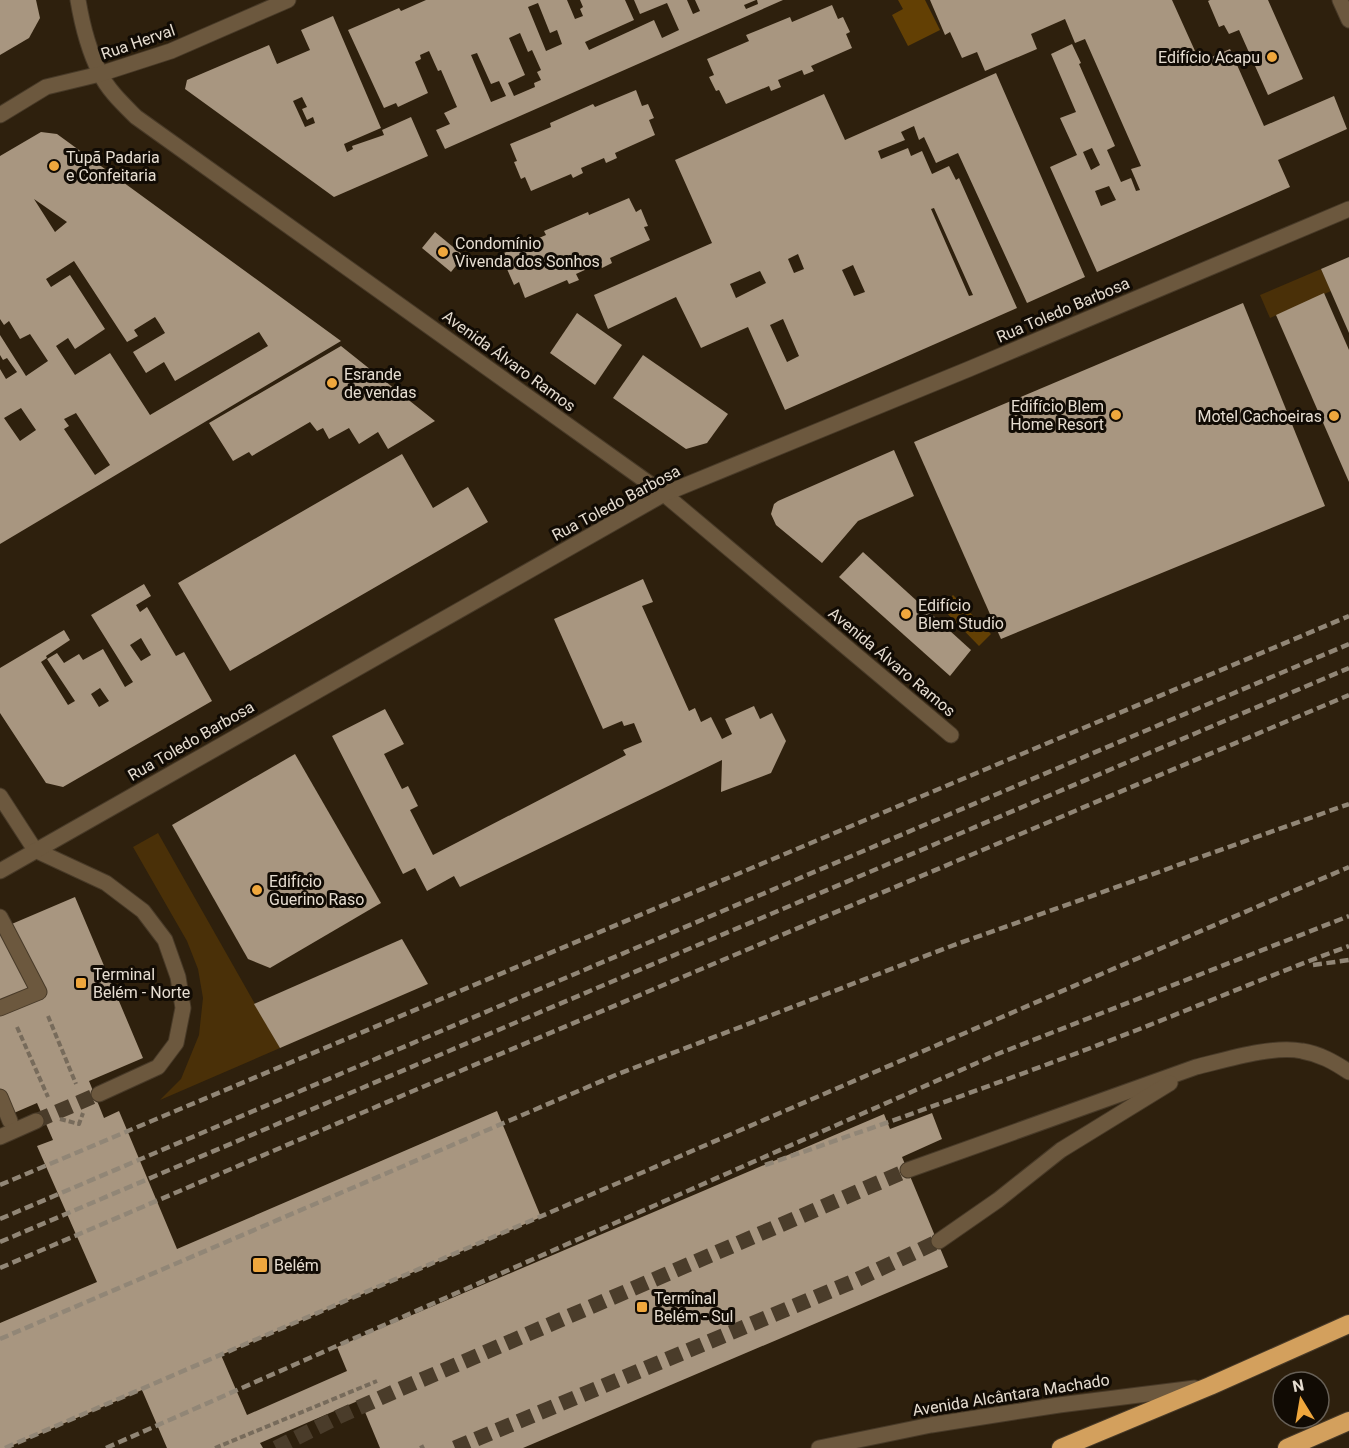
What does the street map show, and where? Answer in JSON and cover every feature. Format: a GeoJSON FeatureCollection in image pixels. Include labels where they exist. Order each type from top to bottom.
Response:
{"type":"FeatureCollection","features":[{"type":"Feature","properties":{"kind":"highway","name":"Avenida Alcântara Machado"},"geometry":{"type":"LineString","coordinates":[[1061,1448],[1349,1324]]}},
{"type":"Feature","properties":{"kind":"highway"},"geometry":{"type":"LineString","coordinates":[[1287,1448],[1316,1442],[1349,1421]]}},
{"type":"Feature","properties":{"kind":"street","name":"Avenida Álvaro Ramos"},"geometry":{"type":"LineString","coordinates":[[78,0],[100,74],[136,117],[664,494],[951,735]]}},
{"type":"Feature","properties":{"kind":"street","name":"Rua Herval"},"geometry":{"type":"LineString","coordinates":[[0,115],[46,87],[100,74],[171,51],[288,0]]}},
{"type":"Feature","properties":{"kind":"street"},"geometry":{"type":"LineString","coordinates":[[1340,0],[1349,21]]}},
{"type":"Feature","properties":{"kind":"street","name":"Rua Toledo Barbosa"},"geometry":{"type":"LineString","coordinates":[[0,871],[664,494],[980,365],[1349,209]]}},
{"type":"Feature","properties":{"kind":"street"},"geometry":{"type":"LineString","coordinates":[[0,796],[35,850],[106,883],[142,911],[165,940],[178,977],[183,1008],[176,1043],[158,1067],[99,1094]]}},
{"type":"Feature","properties":{"kind":"street"},"geometry":{"type":"LineString","coordinates":[[0,917],[39,992],[3,1006]]}},
{"type":"Feature","properties":{"kind":"street"},"geometry":{"type":"LineString","coordinates":[[908,1170],[1196,1067],[1271,1051],[1301,1050],[1329,1059],[1349,1072]]}},
{"type":"Feature","properties":{"kind":"street"},"geometry":{"type":"LineString","coordinates":[[939,1241],[998,1200],[1061,1150],[1196,1067]]}},
{"type":"Feature","properties":{"kind":"street"},"geometry":{"type":"LineString","coordinates":[[0,1098],[10,1121]]}},
{"type":"Feature","properties":{"kind":"street"},"geometry":{"type":"LineString","coordinates":[[0,1137],[36,1121]]}},
{"type":"Feature","properties":{"kind":"street","name":"Avenida Alcântara Machado"},"geometry":{"type":"LineString","coordinates":[[819,1448],[931,1425],[1209,1386]]}},
{"type":"Feature","properties":{"kind":"path"},"geometry":{"type":"LineString","coordinates":[[39,992],[77,1086]]}},
{"type":"Feature","properties":{"kind":"path"},"geometry":{"type":"LineString","coordinates":[[3,1006],[49,1098]]}},
{"type":"Feature","properties":{"kind":"path"},"geometry":{"type":"LineString","coordinates":[[58,1118],[79,1124],[85,1106]]}},
{"type":"Feature","properties":{"kind":"path"},"geometry":{"type":"LineString","coordinates":[[215,1448],[377,1381]]}},
{"type":"Feature","properties":{"kind":"shaded area"},"geometry":{"type":"Polygon","coordinates":[[[898,0],[925,0],[940,30],[908,46],[892,15],[903,9],[898,0]]]}},
{"type":"Feature","properties":{"kind":"shaded area"},"geometry":{"type":"Polygon","coordinates":[[[1321,269],[1331,291],[1270,318],[1260,295],[1321,269]]]}},
{"type":"Feature","properties":{"kind":"shaded area"},"geometry":{"type":"Polygon","coordinates":[[[953,595],[991,634],[979,646],[941,607],[953,595]]]}},
{"type":"Feature","properties":{"kind":"shaded area"},"geometry":{"type":"Polygon","coordinates":[[[158,833],[280,1048],[160,1100],[181,1079],[199,1035],[203,998],[198,969],[187,941],[133,847],[158,833]]]}},
{"type":"Feature","properties":{"kind":"building"},"geometry":{"type":"Polygon","coordinates":[[[0,0],[36,0],[40,18],[29,38],[0,55],[0,0]]]}},
{"type":"Feature","properties":{"kind":"building"},"geometry":{"type":"Polygon","coordinates":[[[426,0],[567,0],[575,19],[583,16],[580,0],[625,0],[634,20],[585,42],[589,50],[654,20],[662,38],[679,30],[667,3],[640,14],[634,0],[687,0],[693,14],[700,11],[695,0],[756,0],[744,5],[746,9],[758,4],[757,0],[783,0],[445,149],[436,130],[450,124],[444,113],[457,107],[441,70],[438,71],[429,51],[420,55],[421,59],[415,62],[428,93],[398,107],[396,103],[384,108],[348,30],[399,8],[401,11],[426,0]],[[538,3],[528,7],[546,51],[562,44],[557,30],[550,33],[538,3]],[[520,33],[509,38],[525,75],[508,83],[514,96],[535,87],[534,83],[541,80],[537,72],[541,70],[532,50],[528,52],[520,33]],[[477,53],[471,55],[491,102],[506,96],[499,81],[491,84],[477,53]]]}},
{"type":"Feature","properties":{"kind":"building"},"geometry":{"type":"Polygon","coordinates":[[[930,0],[1172,0],[1200,62],[1230,49],[1264,126],[1334,96],[1347,129],[1278,160],[1290,187],[1097,272],[1050,167],[1077,155],[1060,118],[1076,112],[1051,54],[1072,44],[1115,146],[1107,150],[1121,182],[1131,178],[1136,191],[1140,190],[1131,169],[1141,166],[1085,39],[1075,43],[1065,19],[1031,34],[1037,49],[985,71],[977,52],[962,58],[950,32],[945,35],[930,0]],[[1092,148],[1083,152],[1091,170],[1100,165],[1092,148]],[[1109,186],[1095,191],[1101,206],[1116,200],[1109,186]]]}},
{"type":"Feature","properties":{"kind":"building","name":"Edifício Acapu"},"geometry":{"type":"Polygon","coordinates":[[[1268,0],[1303,79],[1268,95],[1239,30],[1229,34],[1224,25],[1219,27],[1208,1],[1268,0]]]}},
{"type":"Feature","properties":{"kind":"building"},"geometry":{"type":"Polygon","coordinates":[[[832,5],[838,19],[843,17],[850,32],[846,34],[852,48],[811,66],[814,71],[804,75],[802,70],[778,80],[781,87],[771,91],[769,86],[726,104],[709,77],[714,75],[707,59],[749,41],[746,35],[790,17],[792,22],[832,5]]]}},
{"type":"Feature","properties":{"kind":"building"},"geometry":{"type":"Polygon","coordinates":[[[333,16],[381,128],[344,144],[347,152],[353,149],[352,146],[384,135],[382,130],[411,117],[428,156],[334,197],[185,89],[187,80],[269,45],[277,64],[310,50],[301,30],[333,16]],[[302,97],[293,101],[305,127],[315,123],[313,117],[307,120],[302,109],[307,107],[302,97]]]}},
{"type":"Feature","properties":{"kind":"building"},"geometry":{"type":"Polygon","coordinates":[[[996,73],[1085,277],[1027,303],[958,153],[936,163],[924,137],[919,140],[914,126],[901,132],[905,140],[878,151],[881,159],[908,148],[911,156],[922,151],[932,174],[949,166],[956,180],[959,178],[1017,308],[785,410],[748,327],[701,348],[676,297],[608,329],[594,295],[712,243],[675,160],[824,94],[845,140],[996,73]],[[934,208],[931,209],[969,296],[973,295],[934,208]],[[798,254],[788,259],[794,273],[804,269],[798,254]],[[853,265],[842,270],[854,296],[865,292],[853,265]],[[760,271],[730,284],[736,298],[766,283],[760,271]],[[783,319],[770,325],[787,362],[799,356],[783,319]]]}},
{"type":"Feature","properties":{"kind":"building"},"geometry":{"type":"Polygon","coordinates":[[[636,90],[642,106],[648,104],[654,118],[649,120],[655,135],[615,153],[617,158],[606,163],[604,158],[581,168],[583,173],[573,178],[571,174],[531,191],[525,177],[521,179],[510,144],[551,127],[550,123],[593,104],[595,107],[636,90]]]}},
{"type":"Feature","properties":{"kind":"building"},"geometry":{"type":"Polygon","coordinates":[[[41,132],[57,134],[341,341],[0,544],[0,369],[6,379],[17,372],[7,358],[3,360],[0,355],[0,335],[26,376],[48,361],[30,334],[20,339],[9,321],[4,325],[0,319],[0,156],[41,132]],[[34,199],[55,232],[67,222],[34,199]],[[74,261],[46,279],[51,287],[70,275],[105,329],[75,349],[68,338],[56,346],[75,375],[110,353],[150,415],[268,346],[259,332],[175,381],[164,362],[146,373],[133,352],[165,333],[155,317],[134,330],[138,336],[127,342],[74,261]],[[21,408],[4,418],[20,441],[36,430],[21,408]],[[76,413],[64,419],[69,426],[64,429],[95,475],[110,465],[76,413]]]}},
{"type":"Feature","properties":{"kind":"building"},"geometry":{"type":"Polygon","coordinates":[[[629,198],[636,212],[641,209],[648,226],[644,227],[650,240],[610,258],[612,263],[602,268],[600,263],[576,274],[579,280],[569,284],[567,280],[525,298],[519,282],[514,285],[507,269],[511,268],[504,253],[546,235],[544,231],[629,198]]]}},
{"type":"Feature","properties":{"kind":"building","name":"Condomínio Vivenda dos Sonhos"},"geometry":{"type":"Polygon","coordinates":[[[435,232],[464,256],[451,272],[422,248],[435,232]]]}},
{"type":"Feature","properties":{"kind":"building"},"geometry":{"type":"Polygon","coordinates":[[[1349,257],[1349,333],[1321,269],[1349,257]]]}},
{"type":"Feature","properties":{"kind":"building","name":"Motel Cachoeiras"},"geometry":{"type":"Polygon","coordinates":[[[1324,293],[1349,350],[1349,482],[1276,315],[1324,293]]]}},
{"type":"Feature","properties":{"kind":"building"},"geometry":{"type":"Polygon","coordinates":[[[1243,303],[1325,506],[1001,639],[914,442],[1243,303]]]}},
{"type":"Feature","properties":{"kind":"building"},"geometry":{"type":"Polygon","coordinates":[[[577,313],[622,345],[595,385],[550,353],[577,313]]]}},
{"type":"Feature","properties":{"kind":"building","name":"Esrande de vendas"},"geometry":{"type":"Polygon","coordinates":[[[341,346],[435,421],[388,449],[378,432],[359,444],[349,428],[329,439],[323,428],[317,431],[310,422],[252,456],[249,452],[233,461],[209,423],[341,346]]]}},
{"type":"Feature","properties":{"kind":"building"},"geometry":{"type":"Polygon","coordinates":[[[643,355],[728,414],[707,443],[686,449],[613,398],[643,355]]]}},
{"type":"Feature","properties":{"kind":"building"},"geometry":{"type":"Polygon","coordinates":[[[894,450],[914,496],[858,521],[822,563],[776,525],[771,514],[774,504],[778,501],[894,450]]]}},
{"type":"Feature","properties":{"kind":"building"},"geometry":{"type":"Polygon","coordinates":[[[402,454],[433,508],[468,487],[488,522],[230,671],[178,583],[402,454]]]}},
{"type":"Feature","properties":{"kind":"building","name":"Edifício Blem Studio"},"geometry":{"type":"Polygon","coordinates":[[[863,552],[971,650],[950,676],[839,577],[863,552]]]}},
{"type":"Feature","properties":{"kind":"building"},"geometry":{"type":"Polygon","coordinates":[[[643,579],[653,602],[642,606],[689,711],[695,708],[701,722],[711,717],[722,739],[732,734],[725,719],[754,706],[760,719],[772,713],[786,741],[771,773],[721,792],[722,760],[460,887],[454,876],[427,891],[415,868],[403,874],[332,736],[385,709],[404,744],[384,754],[402,789],[408,786],[418,806],[410,810],[433,855],[626,755],[623,750],[642,742],[634,723],[624,726],[622,721],[603,729],[554,619],[643,579]]]}},
{"type":"Feature","properties":{"kind":"building"},"geometry":{"type":"Polygon","coordinates":[[[144,584],[151,596],[136,605],[140,612],[147,607],[176,656],[184,652],[212,701],[63,787],[46,783],[0,713],[0,668],[64,630],[70,640],[41,662],[68,705],[75,701],[47,659],[57,653],[64,663],[79,654],[83,660],[103,649],[125,687],[133,682],[91,615],[144,584]],[[141,638],[130,645],[141,661],[151,655],[141,638]],[[100,688],[91,694],[99,707],[109,701],[100,688]]]}},
{"type":"Feature","properties":{"kind":"building"},"geometry":{"type":"Polygon","coordinates":[[[295,754],[381,903],[270,968],[248,959],[172,825],[295,754]]]}},
{"type":"Feature","properties":{"kind":"building"},"geometry":{"type":"Polygon","coordinates":[[[75,897],[143,1058],[89,1081],[104,1118],[119,1111],[177,1249],[497,1111],[541,1217],[221,1355],[247,1415],[347,1371],[337,1347],[884,1114],[890,1129],[932,1113],[942,1139],[902,1157],[948,1267],[523,1448],[380,1448],[360,1400],[260,1443],[263,1448],[167,1448],[142,1390],[6,1448],[0,1448],[0,1323],[97,1282],[37,1146],[53,1140],[37,1103],[0,1119],[0,929],[75,897]]]}},
{"type":"Feature","properties":{"kind":"building"},"geometry":{"type":"Polygon","coordinates":[[[402,939],[428,984],[280,1048],[254,1004],[402,939]]]}},
{"type":"Feature","properties":{"kind":"tunnel"},"geometry":{"type":"LineString","coordinates":[[36,1121],[99,1094]]}},
{"type":"Feature","properties":{"kind":"tunnel"},"geometry":{"type":"LineString","coordinates":[[276,1448],[398,1390],[908,1170]]}},
{"type":"Feature","properties":{"kind":"tunnel"},"geometry":{"type":"LineString","coordinates":[[455,1448],[852,1282],[939,1241]]}},
{"type":"Feature","properties":{"kind":"railway"},"geometry":{"type":"LineString","coordinates":[[0,1185],[1349,616]]}},
{"type":"Feature","properties":{"kind":"railway"},"geometry":{"type":"LineString","coordinates":[[0,1219],[1349,644]]}},
{"type":"Feature","properties":{"kind":"railway"},"geometry":{"type":"LineString","coordinates":[[0,1242],[1349,668]]}},
{"type":"Feature","properties":{"kind":"railway"},"geometry":{"type":"LineString","coordinates":[[0,1268],[1349,695]]}},
{"type":"Feature","properties":{"kind":"railway"},"geometry":{"type":"LineString","coordinates":[[0,1339],[618,1074],[946,948],[1349,804]]}},
{"type":"Feature","properties":{"kind":"railway"},"geometry":{"type":"LineString","coordinates":[[5,1448],[1349,867]]}},
{"type":"Feature","properties":{"kind":"railway"},"geometry":{"type":"LineString","coordinates":[[106,1448],[995,1055],[1349,916]]}},
{"type":"Feature","properties":{"kind":"railway"},"geometry":{"type":"LineString","coordinates":[[765,1165],[1045,1065],[1349,946]]}},
{"type":"Feature","properties":{"kind":"railway"},"geometry":{"type":"LineString","coordinates":[[1313,965],[1349,960]]}},
{"type":"Feature","properties":{"kind":"place","name":"Edifício Acapu"},"geometry":{"type":"Point","coordinates":[1272,57]}},
{"type":"Feature","properties":{"kind":"place","name":"Tupã Padaria e Confeitaria"},"geometry":{"type":"Point","coordinates":[54,166]}},
{"type":"Feature","properties":{"kind":"place","name":"Condomínio Vivenda dos Sonhos"},"geometry":{"type":"Point","coordinates":[443,252]}},
{"type":"Feature","properties":{"kind":"place","name":"Esrande de vendas"},"geometry":{"type":"Point","coordinates":[332,383]}},
{"type":"Feature","properties":{"kind":"place","name":"Edifício Blem Home Resort"},"geometry":{"type":"Point","coordinates":[1116,415]}},
{"type":"Feature","properties":{"kind":"place","name":"Motel Cachoeiras"},"geometry":{"type":"Point","coordinates":[1334,416]}},
{"type":"Feature","properties":{"kind":"place","name":"Edifício Blem Studio"},"geometry":{"type":"Point","coordinates":[906,614]}},
{"type":"Feature","properties":{"kind":"place","name":"Edifício Guerino Raso"},"geometry":{"type":"Point","coordinates":[257,890]}},
{"type":"Feature","properties":{"kind":"place","name":"Terminal Belém - Norte"},"geometry":{"type":"Point","coordinates":[81,983]}},
{"type":"Feature","properties":{"kind":"place","name":"Belém"},"geometry":{"type":"Point","coordinates":[260,1265]}},
{"type":"Feature","properties":{"kind":"place","name":"Terminal Belém - Sul"},"geometry":{"type":"Point","coordinates":[642,1307]}}]}
